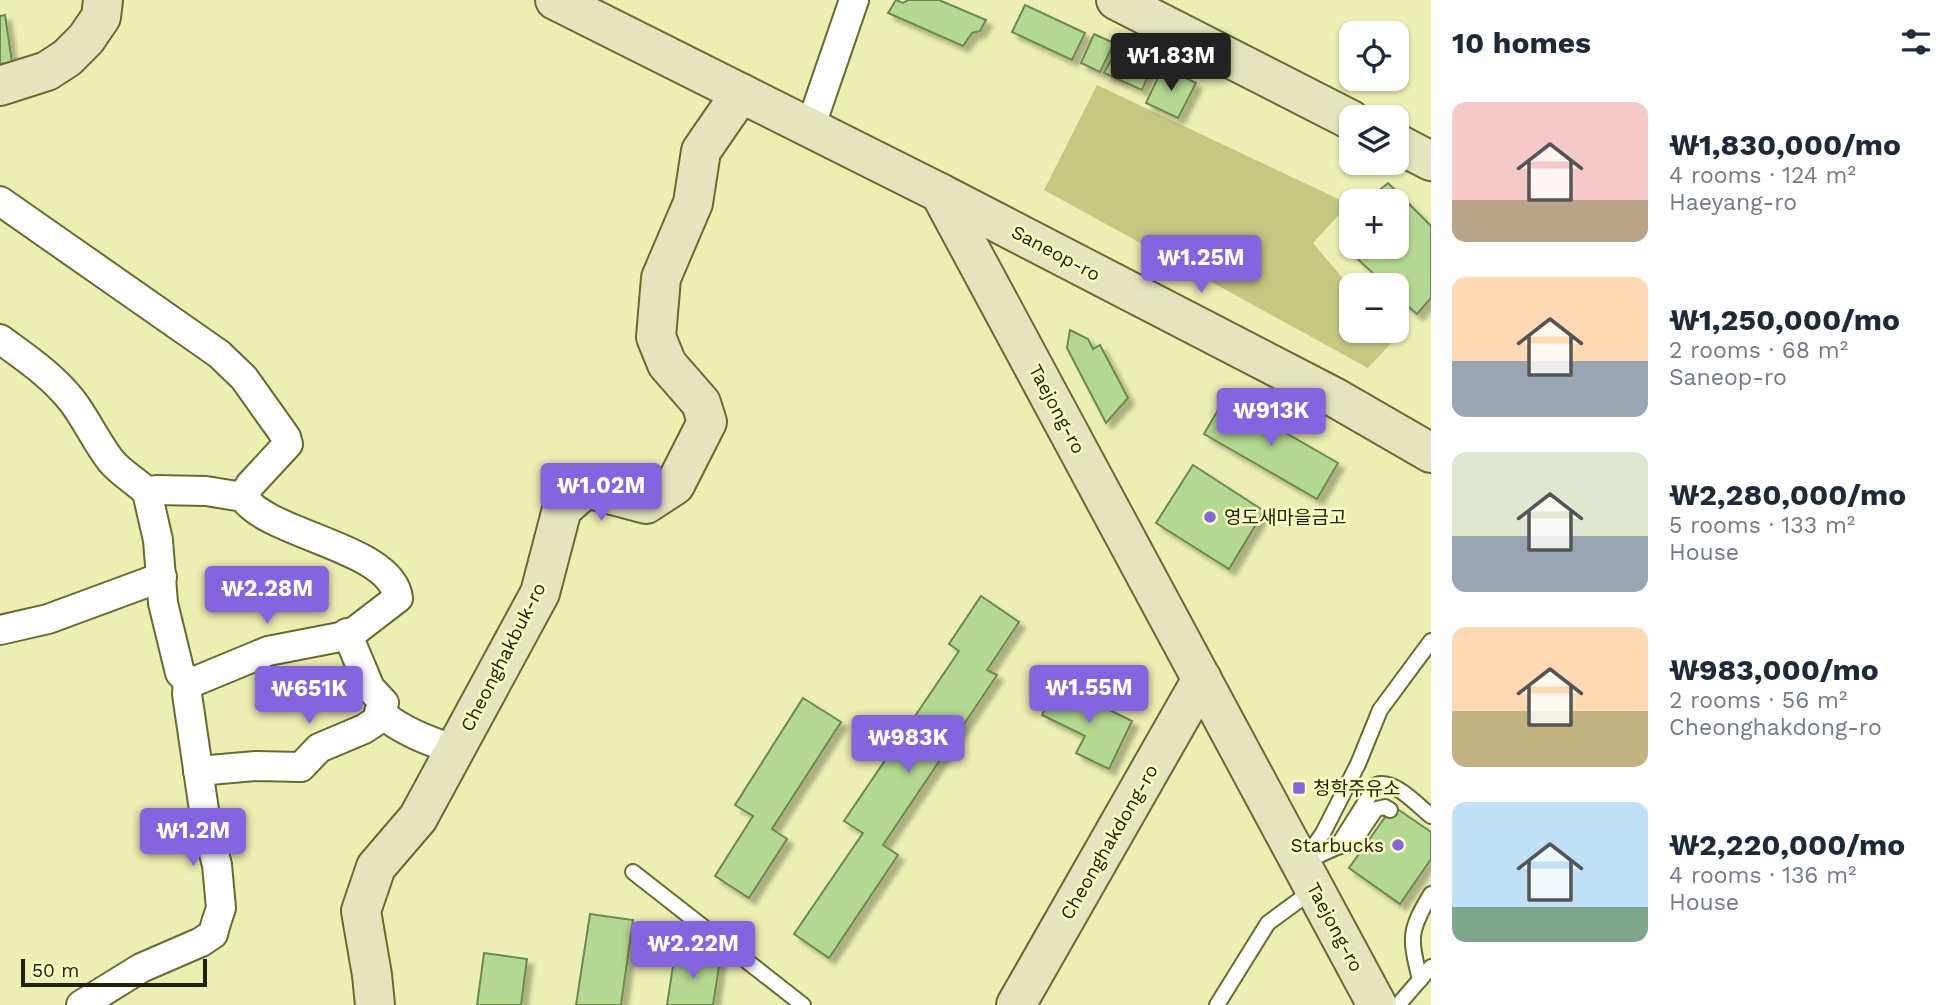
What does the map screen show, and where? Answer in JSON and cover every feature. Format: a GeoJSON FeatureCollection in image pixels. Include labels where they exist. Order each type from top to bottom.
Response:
{"type":"FeatureCollection","features":[{"type":"Feature","properties":{"kind":"main road"},"geometry":{"type":"LineString","coordinates":[[0,86],[47,71],[67,58],[86,39],[101,17],[103,0]]}},
{"type":"Feature","properties":{"kind":"main road"},"geometry":{"type":"LineString","coordinates":[[555,0],[940,192]]}},
{"type":"Feature","properties":{"kind":"main road"},"geometry":{"type":"LineString","coordinates":[[1116,0],[1339,114]]}},
{"type":"Feature","properties":{"kind":"main road","name":"Cheonghakbuk-ro"},"geometry":{"type":"LineString","coordinates":[[375,1005],[361,911],[376,867],[418,818],[540,593],[562,509],[586,488],[646,504],[675,485],[707,422],[701,403],[667,364],[656,337],[661,278],[692,203],[701,150],[741,93]]}},
{"type":"Feature","properties":{"kind":"main road"},"geometry":{"type":"LineString","coordinates":[[1409,150],[1431,161]]}},
{"type":"Feature","properties":{"kind":"main road","name":"Saneop-ro"},"geometry":{"type":"LineString","coordinates":[[940,192],[1334,397],[1431,453]]}},
{"type":"Feature","properties":{"kind":"main road","name":"Taejong-ro"},"geometry":{"type":"LineString","coordinates":[[940,192],[1377,1005]]}},
{"type":"Feature","properties":{"kind":"main road","name":"Cheonghakdong-ro"},"geometry":{"type":"LineString","coordinates":[[1016,1005],[1202,679]]}},
{"type":"Feature","properties":{"kind":"street"},"geometry":{"type":"LineString","coordinates":[[810,128],[854,0]]}},
{"type":"Feature","properties":{"kind":"street"},"geometry":{"type":"LineString","coordinates":[[0,201],[219,354],[244,377],[286,437],[288,444],[250,485],[243,497]]}},
{"type":"Feature","properties":{"kind":"street"},"geometry":{"type":"LineString","coordinates":[[0,339],[55,382],[87,422],[109,459],[124,475],[147,492],[158,540],[163,603],[170,638],[180,673],[188,681],[187,694],[205,817],[218,874],[220,908],[213,934],[201,942],[141,968],[81,1005]]}},
{"type":"Feature","properties":{"kind":"street"},"geometry":{"type":"LineString","coordinates":[[147,492],[206,491],[243,497],[248,504],[278,521],[374,565],[393,584],[398,598],[365,625],[348,633],[268,651],[198,680],[188,681]]}},
{"type":"Feature","properties":{"kind":"street"},"geometry":{"type":"LineString","coordinates":[[0,630],[48,619],[162,576]]}},
{"type":"Feature","properties":{"kind":"street"},"geometry":{"type":"LineString","coordinates":[[198,771],[256,766],[301,767],[319,748],[376,721],[384,703],[370,688],[348,633]]}},
{"type":"Feature","properties":{"kind":"street"},"geometry":{"type":"LineString","coordinates":[[379,712],[395,725],[426,740],[456,750]]}},
{"type":"Feature","properties":{"kind":"lane"},"geometry":{"type":"LineString","coordinates":[[1308,876],[1329,822],[1358,764],[1380,710],[1431,641]]}},
{"type":"Feature","properties":{"kind":"lane"},"geometry":{"type":"LineString","coordinates":[[1217,1005],[1268,923],[1337,847],[1376,785],[1381,783],[1393,786],[1431,816]]}},
{"type":"Feature","properties":{"kind":"lane"},"geometry":{"type":"LineString","coordinates":[[1337,847],[1353,843],[1376,809],[1385,807],[1390,810]]}},
{"type":"Feature","properties":{"kind":"lane"},"geometry":{"type":"LineString","coordinates":[[633,872],[803,1005]]}},
{"type":"Feature","properties":{"kind":"lane"},"geometry":{"type":"LineString","coordinates":[[1420,980],[1413,951],[1413,928],[1431,894]]}},
{"type":"Feature","properties":{"kind":"lane"},"geometry":{"type":"LineString","coordinates":[[1398,1005],[1431,967]]}},
{"type":"Feature","properties":{"kind":"green space"},"geometry":{"type":"Polygon","coordinates":[[[1097,85],[1339,199],[1339,215],[1313,243],[1339,274],[1339,343],[1391,343],[1368,368],[1044,190],[1097,85]]]}},
{"type":"Feature","properties":{"kind":"building"},"geometry":{"type":"Polygon","coordinates":[[[896,0],[903,3],[908,0],[939,0],[986,20],[980,31],[972,33],[963,46],[888,13],[896,0]]]}},
{"type":"Feature","properties":{"kind":"building"},"geometry":{"type":"Polygon","coordinates":[[[1025,5],[1085,33],[1072,60],[1012,32],[1025,5]]]}},
{"type":"Feature","properties":{"kind":"building"},"geometry":{"type":"Polygon","coordinates":[[[5,15],[12,62],[0,64],[0,16],[5,15]]]}},
{"type":"Feature","properties":{"kind":"building"},"geometry":{"type":"Polygon","coordinates":[[[1094,34],[1114,43],[1100,72],[1081,63],[1094,34]]]}},
{"type":"Feature","properties":{"kind":"building"},"geometry":{"type":"Polygon","coordinates":[[[1119,45],[1154,61],[1142,90],[1104,73],[1119,45]]]}},
{"type":"Feature","properties":{"kind":"building"},"geometry":{"type":"Polygon","coordinates":[[[1163,67],[1196,83],[1178,118],[1146,103],[1163,67]]]}},
{"type":"Feature","properties":{"kind":"building"},"geometry":{"type":"Polygon","coordinates":[[[1388,183],[1394,189],[1381,189],[1388,183]]]}},
{"type":"Feature","properties":{"kind":"building"},"geometry":{"type":"Polygon","coordinates":[[[1409,204],[1431,226],[1431,298],[1417,314],[1409,307],[1409,273],[1373,273],[1358,259],[1409,259],[1409,204]]]}},
{"type":"Feature","properties":{"kind":"building"},"geometry":{"type":"Polygon","coordinates":[[[1070,330],[1088,339],[1093,349],[1100,345],[1128,398],[1106,423],[1067,348],[1070,330]]]}},
{"type":"Feature","properties":{"kind":"building"},"geometry":{"type":"Polygon","coordinates":[[[1225,398],[1338,463],[1317,499],[1204,434],[1225,398]]]}},
{"type":"Feature","properties":{"kind":"building","name":"영도새마을금고"},"geometry":{"type":"Polygon","coordinates":[[[1193,465],[1264,511],[1229,569],[1156,523],[1193,465]]]}},
{"type":"Feature","properties":{"kind":"building"},"geometry":{"type":"Polygon","coordinates":[[[981,596],[1019,622],[987,670],[997,675],[883,845],[898,855],[829,958],[794,934],[863,833],[844,821],[959,651],[949,644],[981,596]]]}},
{"type":"Feature","properties":{"kind":"building"},"geometry":{"type":"Polygon","coordinates":[[[1056,684],[1132,721],[1109,769],[1076,753],[1085,736],[1042,715],[1056,684]]]}},
{"type":"Feature","properties":{"kind":"building"},"geometry":{"type":"Polygon","coordinates":[[[803,698],[841,722],[772,829],[787,839],[749,898],[715,876],[753,816],[735,805],[803,698]]]}},
{"type":"Feature","properties":{"kind":"building","name":"Starbucks"},"geometry":{"type":"Polygon","coordinates":[[[1393,806],[1431,832],[1431,859],[1400,904],[1349,868],[1393,806]]]}},
{"type":"Feature","properties":{"kind":"building"},"geometry":{"type":"Polygon","coordinates":[[[590,914],[633,920],[621,1005],[576,1005],[590,914]]]}},
{"type":"Feature","properties":{"kind":"building"},"geometry":{"type":"Polygon","coordinates":[[[484,953],[527,959],[521,1005],[477,1005],[484,953]]]}},
{"type":"Feature","properties":{"kind":"building"},"geometry":{"type":"Polygon","coordinates":[[[675,953],[720,960],[713,1005],[667,1005],[675,953]]]}},
{"type":"Feature","properties":{"kind":"place","name":"영도새마을금고"},"geometry":{"type":"Point","coordinates":[1210,517]}},
{"type":"Feature","properties":{"kind":"place","name":"청학주유소"},"geometry":{"type":"Point","coordinates":[1299,788]}},
{"type":"Feature","properties":{"kind":"place","name":"Starbucks"},"geometry":{"type":"Point","coordinates":[1398,845]}}]}
